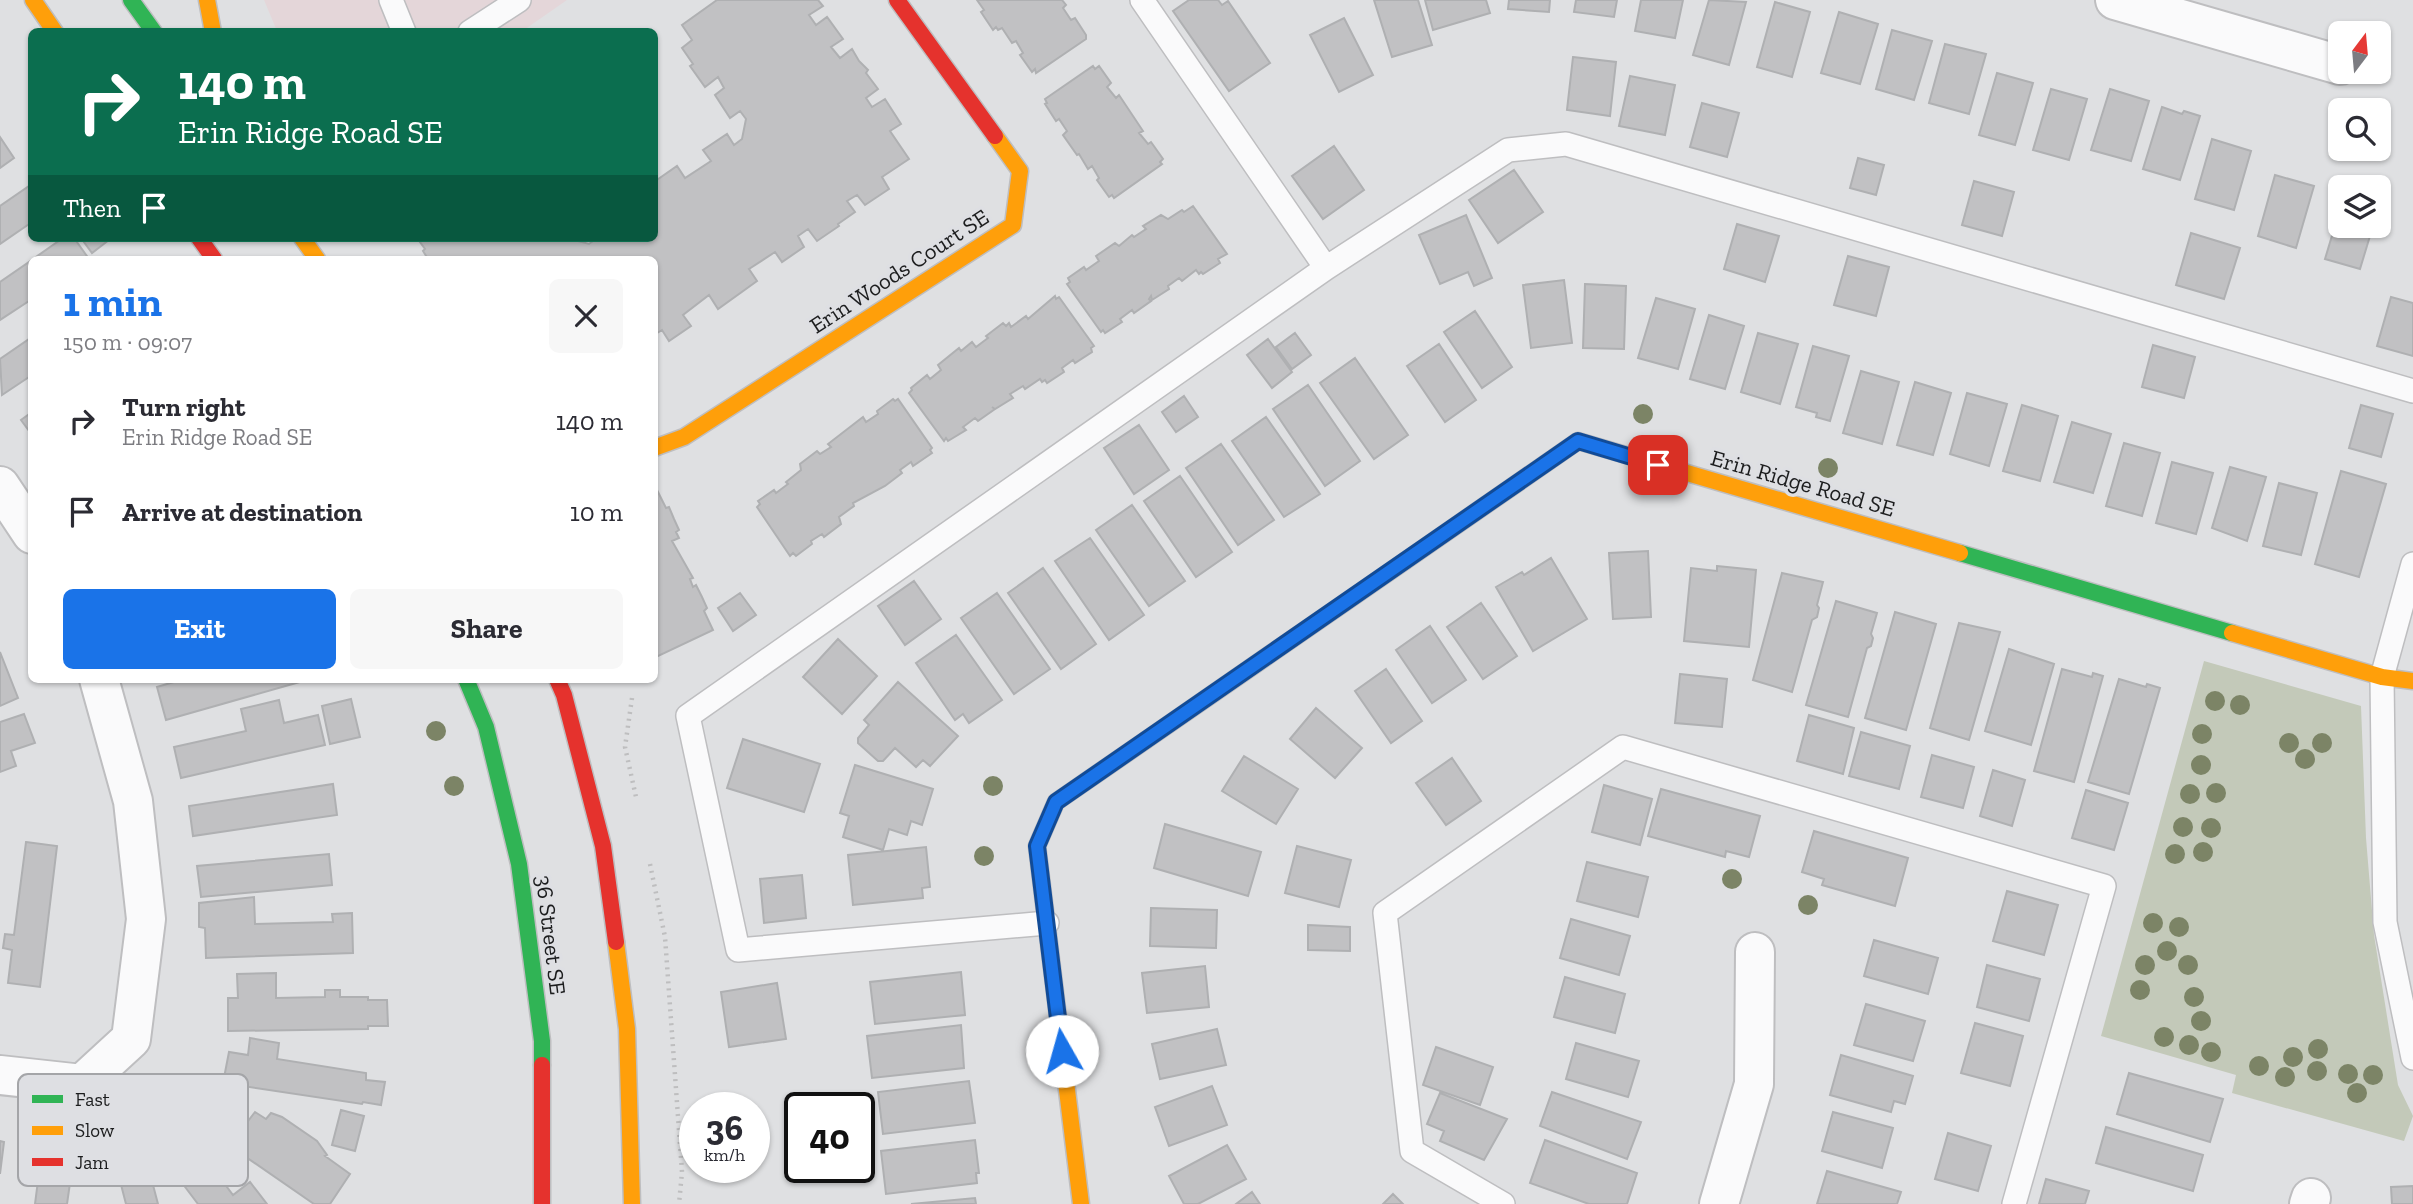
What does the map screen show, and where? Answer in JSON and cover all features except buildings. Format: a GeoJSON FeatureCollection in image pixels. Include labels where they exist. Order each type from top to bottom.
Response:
{"type":"FeatureCollection","features":[{"type":"Feature","properties":{"kind":"street"},"geometry":{"type":"LineString","coordinates":[[33,0],[52,28]]}},
{"type":"Feature","properties":{"kind":"street"},"geometry":{"type":"LineString","coordinates":[[131,0],[151,28]]}},
{"type":"Feature","properties":{"kind":"street"},"geometry":{"type":"LineString","coordinates":[[207,0],[212,28]]}},
{"type":"Feature","properties":{"kind":"street","name":"Erin Woods Court SE"},"geometry":{"type":"LineString","coordinates":[[658,447],[684,437],[1013,225],[1020,171],[897,0]]}},
{"type":"Feature","properties":{"kind":"street"},"geometry":{"type":"LineString","coordinates":[[2115,0],[2328,62]]}},
{"type":"Feature","properties":{"kind":"street","name":"Erin Ridge Road SE"},"geometry":{"type":"LineString","coordinates":[[1081,1204],[1037,846],[1056,802],[1578,441],[2382,677],[2413,681]]}},
{"type":"Feature","properties":{"kind":"street"},"geometry":{"type":"LineString","coordinates":[[0,486],[28,528]]}},
{"type":"Feature","properties":{"kind":"street"},"geometry":{"type":"LineString","coordinates":[[93,1074],[131,1039],[146,919],[133,802],[100,683]]}},
{"type":"Feature","properties":{"kind":"street","name":"36 Street SE"},"geometry":{"type":"LineString","coordinates":[[468,683],[486,727],[519,864],[542,1041],[542,1204]]}},
{"type":"Feature","properties":{"kind":"street"},"geometry":{"type":"LineString","coordinates":[[559,683],[603,846],[627,1029],[632,1204]]}},
{"type":"Feature","properties":{"kind":"street"},"geometry":{"type":"LineString","coordinates":[[1719,1204],[1754,1084],[1755,952]]}},
{"type":"Feature","properties":{"kind":"street"},"geometry":{"type":"LineString","coordinates":[[0,1075],[18,1077]]}},
{"type":"Feature","properties":{"kind":"lane"},"geometry":{"type":"LineString","coordinates":[[391,0],[402,28]]}},
{"type":"Feature","properties":{"kind":"lane"},"geometry":{"type":"LineString","coordinates":[[476,28],[519,0]]}},
{"type":"Feature","properties":{"kind":"lane"},"geometry":{"type":"LineString","coordinates":[[1142,0],[1326,268]]}},
{"type":"Feature","properties":{"kind":"lane"},"geometry":{"type":"LineString","coordinates":[[1047,923],[738,950],[688,716],[1326,268],[1508,150],[1566,144],[2413,391]]}},
{"type":"Feature","properties":{"kind":"lane"},"geometry":{"type":"LineString","coordinates":[[2413,564],[2382,677],[2385,922],[2413,1058]]}},
{"type":"Feature","properties":{"kind":"lane"},"geometry":{"type":"LineString","coordinates":[[1503,1204],[1412,1152],[1385,913],[1623,747],[2104,886],[2014,1204]]}},
{"type":"Feature","properties":{"kind":"shaded area"},"geometry":{"type":"Polygon","coordinates":[[[264,0],[567,0],[527,28],[276,28],[264,0]]]}},
{"type":"Feature","properties":{"kind":"green space"},"geometry":{"type":"Polygon","coordinates":[[[2204,661],[2361,706],[2366,838],[2374,935],[2398,1085],[2413,1116],[2404,1141],[2232,1093],[2236,1075],[2101,1036],[2204,661]]]}},
{"type":"Feature","properties":{"kind":"traffic: fast"},"geometry":{"type":"LineString","coordinates":[[131,0],[151,28]]}},
{"type":"Feature","properties":{"kind":"traffic: fast"},"geometry":{"type":"LineString","coordinates":[[1960,553],[2232,633]]}},
{"type":"Feature","properties":{"kind":"traffic: fast"},"geometry":{"type":"LineString","coordinates":[[1146,740],[1405,561]]}},
{"type":"Feature","properties":{"kind":"traffic: fast"},"geometry":{"type":"LineString","coordinates":[[468,683],[486,727],[519,864],[542,1041],[542,1065]]}},
{"type":"Feature","properties":{"kind":"traffic: slow"},"geometry":{"type":"LineString","coordinates":[[33,0],[52,28]]}},
{"type":"Feature","properties":{"kind":"traffic: slow"},"geometry":{"type":"LineString","coordinates":[[207,0],[212,28]]}},
{"type":"Feature","properties":{"kind":"traffic: slow"},"geometry":{"type":"LineString","coordinates":[[658,447],[684,437],[1013,225],[1020,171],[995,136]]}},
{"type":"Feature","properties":{"kind":"traffic: slow"},"geometry":{"type":"LineString","coordinates":[[305,242],[315,256]]}},
{"type":"Feature","properties":{"kind":"traffic: slow"},"geometry":{"type":"LineString","coordinates":[[1405,561],[1578,441],[1960,553]]}},
{"type":"Feature","properties":{"kind":"traffic: slow"},"geometry":{"type":"LineString","coordinates":[[2232,633],[2382,677],[2413,681]]}},
{"type":"Feature","properties":{"kind":"traffic: slow"},"geometry":{"type":"LineString","coordinates":[[1081,1204],[1037,846],[1056,802],[1146,740]]}},
{"type":"Feature","properties":{"kind":"traffic: slow"},"geometry":{"type":"LineString","coordinates":[[616,942],[627,1029],[632,1204]]}},
{"type":"Feature","properties":{"kind":"traffic: jam"},"geometry":{"type":"LineString","coordinates":[[897,0],[995,136]]}},
{"type":"Feature","properties":{"kind":"traffic: jam"},"geometry":{"type":"LineString","coordinates":[[202,242],[212,256]]}},
{"type":"Feature","properties":{"kind":"traffic: jam"},"geometry":{"type":"LineString","coordinates":[[559,683],[603,846],[616,942]]}},
{"type":"Feature","properties":{"kind":"traffic: jam"},"geometry":{"type":"LineString","coordinates":[[542,1065],[542,1204]]}},
{"type":"Feature","properties":{"kind":"route"},"geometry":{"type":"LineString","coordinates":[[1062,1051],[1037,846],[1056,802],[1578,441],[1658,465]]}}]}
